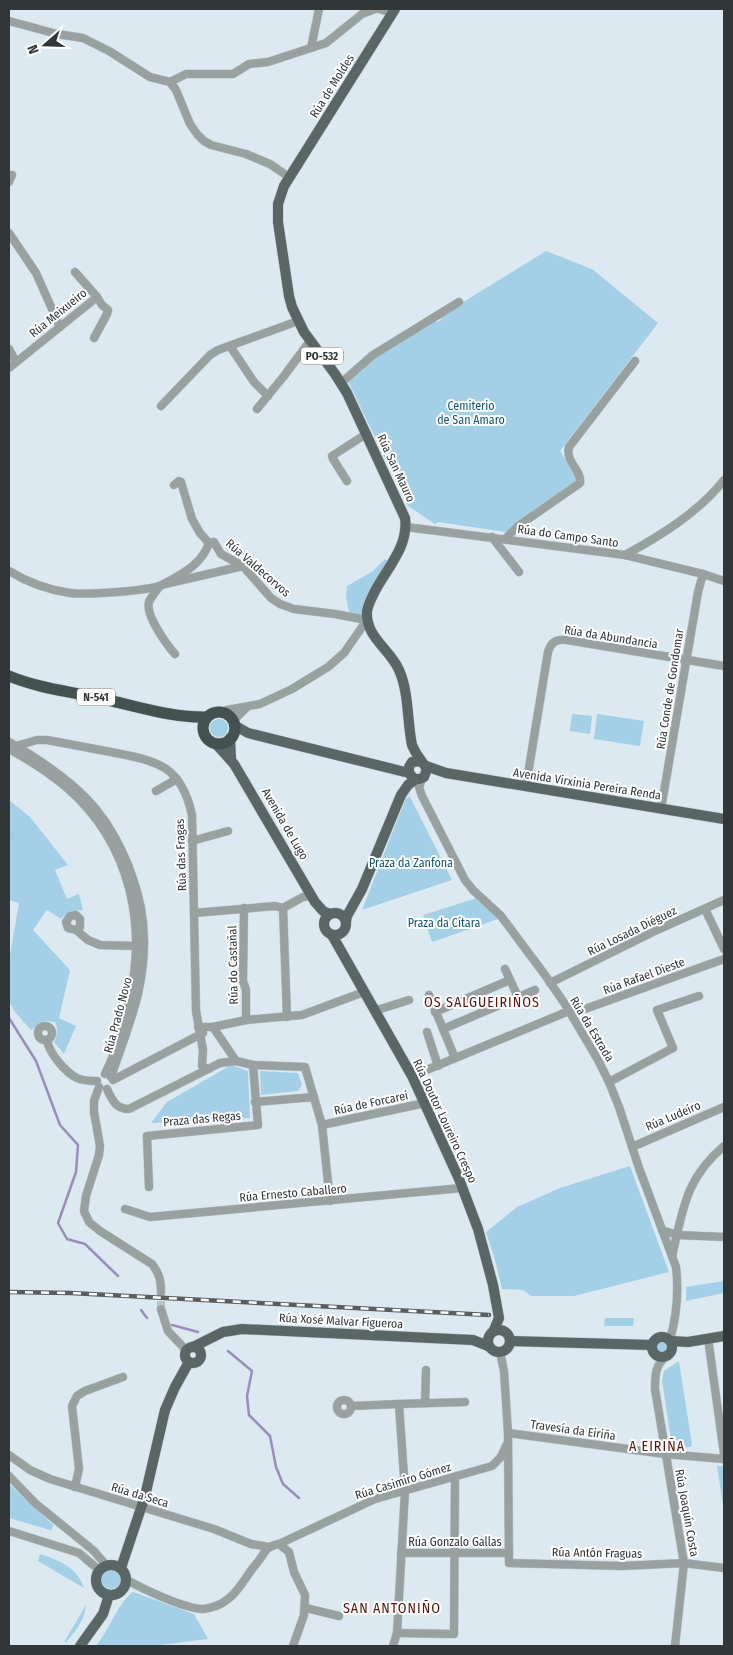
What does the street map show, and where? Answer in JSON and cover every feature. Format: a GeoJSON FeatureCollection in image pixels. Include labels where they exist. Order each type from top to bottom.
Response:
{"type":"FeatureCollection","features":[{"type":"Feature","properties":{"kind":"highway","name":"N-541"},"geometry":{"type":"LineString","coordinates":[[9,676],[22,682],[57,691],[94,697],[205,723],[208,740],[216,744]]}},
{"type":"Feature","properties":{"kind":"highway"},"geometry":{"type":"LineString","coordinates":[[205,723],[215,712],[231,726],[223,743],[216,744]]}},
{"type":"Feature","properties":{"kind":"main road","name":"Rúa de Moldes"},"geometry":{"type":"LineString","coordinates":[[289,177],[394,11]]}},
{"type":"Feature","properties":{"kind":"main road","name":"Rúa San Mauro"},"geometry":{"type":"LineString","coordinates":[[289,177],[281,194],[277,212],[289,296],[298,321],[310,341],[341,383],[403,510],[406,527]]}},
{"type":"Feature","properties":{"kind":"main road"},"geometry":{"type":"LineString","coordinates":[[406,527],[402,544],[368,604],[367,620],[376,640],[399,669],[406,695],[414,773]]}},
{"type":"Feature","properties":{"kind":"main road","name":"Avenida Virxinia Pereira Renda"},"geometry":{"type":"LineString","coordinates":[[231,726],[248,733],[414,773],[446,773],[724,819]]}},
{"type":"Feature","properties":{"kind":"main road","name":"Avenida de Lugo"},"geometry":{"type":"LineString","coordinates":[[231,726],[231,760]]}},
{"type":"Feature","properties":{"kind":"main road"},"geometry":{"type":"LineString","coordinates":[[409,728],[414,749],[427,772],[414,773]]}},
{"type":"Feature","properties":{"kind":"main road","name":"Avenida de Lugo"},"geometry":{"type":"LineString","coordinates":[[216,744],[231,760],[313,899],[323,924]]}},
{"type":"Feature","properties":{"kind":"main road"},"geometry":{"type":"LineString","coordinates":[[355,902],[325,918],[323,924],[326,931],[332,935],[338,935],[344,931],[346,921],[362,889],[401,795],[402,785],[414,773],[415,761],[423,764]]}},
{"type":"Feature","properties":{"kind":"main road","name":"Avenida Virxinia Pereira Renda"},"geometry":{"type":"LineString","coordinates":[[423,764],[446,773]]}},
{"type":"Feature","properties":{"kind":"main road","name":"Avenida de Lugo"},"geometry":{"type":"LineString","coordinates":[[313,899],[324,911],[334,913]]}},
{"type":"Feature","properties":{"kind":"main road"},"geometry":{"type":"LineString","coordinates":[[334,913],[343,916],[346,921]]}},
{"type":"Feature","properties":{"kind":"main road","name":"Rúa Doutor Loureiro Crespo"},"geometry":{"type":"LineString","coordinates":[[332,935],[412,1076],[462,1188],[478,1229],[493,1285],[499,1318],[491,1337]]}},
{"type":"Feature","properties":{"kind":"main road","name":"Rúa Xosé Malvar Figueroa"},"geometry":{"type":"LineString","coordinates":[[193,1350],[207,1340],[224,1332],[242,1329],[476,1340],[491,1337]]}},
{"type":"Feature","properties":{"kind":"main road"},"geometry":{"type":"LineString","coordinates":[[504,1330],[509,1335],[510,1341],[507,1348],[500,1352],[494,1351],[491,1337],[504,1330]]}},
{"type":"Feature","properties":{"kind":"main road"},"geometry":{"type":"LineString","coordinates":[[688,1342],[668,1354],[655,1354],[652,1345],[655,1339],[661,1336],[671,1341],[688,1342],[724,1336]]}},
{"type":"Feature","properties":{"kind":"main road"},"geometry":{"type":"LineString","coordinates":[[510,1341],[652,1345]]}},
{"type":"Feature","properties":{"kind":"main road"},"geometry":{"type":"LineString","coordinates":[[668,1354],[673,1346],[671,1341]]}},
{"type":"Feature","properties":{"kind":"main road"},"geometry":{"type":"LineString","coordinates":[[121,1568],[141,1507],[164,1410],[190,1362],[185,1357],[193,1350]]}},
{"type":"Feature","properties":{"kind":"main road"},"geometry":{"type":"LineString","coordinates":[[115,1565],[121,1568],[127,1580],[126,1584],[121,1592],[105,1594],[98,1588],[96,1579],[102,1568],[115,1565]]}},
{"type":"Feature","properties":{"kind":"main road"},"geometry":{"type":"LineString","coordinates":[[80,1646],[106,1608],[109,1595]]}},
{"type":"Feature","properties":{"kind":"street"},"geometry":{"type":"LineString","coordinates":[[311,48],[318,9]]}},
{"type":"Feature","properties":{"kind":"street"},"geometry":{"type":"LineString","coordinates":[[170,82],[186,74],[233,74],[249,64],[268,62],[326,43],[362,14],[375,9]]}},
{"type":"Feature","properties":{"kind":"street"},"geometry":{"type":"LineString","coordinates":[[379,9],[394,11]]}},
{"type":"Feature","properties":{"kind":"street"},"geometry":{"type":"LineString","coordinates":[[9,21],[57,34],[83,38],[109,51],[150,77],[170,82],[176,90],[190,124],[204,140],[211,145],[246,154],[270,164],[289,177]]}},
{"type":"Feature","properties":{"kind":"street"},"geometry":{"type":"LineString","coordinates":[[9,233],[36,273],[60,326]]}},
{"type":"Feature","properties":{"kind":"street","name":"Rúa Meixueiro"},"geometry":{"type":"LineString","coordinates":[[9,368],[97,297],[75,272]]}},
{"type":"Feature","properties":{"kind":"street"},"geometry":{"type":"LineString","coordinates":[[94,338],[108,310],[97,297]]}},
{"type":"Feature","properties":{"kind":"street"},"geometry":{"type":"LineString","coordinates":[[341,383],[373,355],[459,302]]}},
{"type":"Feature","properties":{"kind":"street"},"geometry":{"type":"LineString","coordinates":[[161,406],[203,361],[218,350],[298,321]]}},
{"type":"Feature","properties":{"kind":"street"},"geometry":{"type":"LineString","coordinates":[[256,409],[310,341]]}},
{"type":"Feature","properties":{"kind":"street"},"geometry":{"type":"LineString","coordinates":[[230,346],[254,382],[268,396]]}},
{"type":"Feature","properties":{"kind":"street"},"geometry":{"type":"LineString","coordinates":[[9,349],[16,362]]}},
{"type":"Feature","properties":{"kind":"street"},"geometry":{"type":"LineString","coordinates":[[505,539],[518,526],[580,483],[580,476],[570,462],[567,451],[635,361]]}},
{"type":"Feature","properties":{"kind":"street"},"geometry":{"type":"LineString","coordinates":[[347,481],[332,456],[366,434]]}},
{"type":"Feature","properties":{"kind":"street"},"geometry":{"type":"LineString","coordinates":[[625,555],[668,529],[712,495],[724,480]]}},
{"type":"Feature","properties":{"kind":"street"},"geometry":{"type":"LineString","coordinates":[[174,485],[179,481],[181,482],[192,519],[200,533],[209,543]]}},
{"type":"Feature","properties":{"kind":"street","name":"Rúa do Campo Santo"},"geometry":{"type":"LineString","coordinates":[[406,527],[625,555],[724,581]]}},
{"type":"Feature","properties":{"kind":"street"},"geometry":{"type":"LineString","coordinates":[[492,537],[519,572]]}},
{"type":"Feature","properties":{"kind":"street","name":"Rúa Valdecorvos"},"geometry":{"type":"LineString","coordinates":[[9,571],[35,584],[70,593],[109,593],[161,585],[186,572],[197,562],[207,549],[209,543],[214,542],[221,554],[243,566],[271,598],[286,607],[367,620]]}},
{"type":"Feature","properties":{"kind":"street"},"geometry":{"type":"LineString","coordinates":[[175,654],[163,640],[149,610],[149,603],[161,585],[168,585],[243,566]]}},
{"type":"Feature","properties":{"kind":"street","name":"Rúa Conde de Gondomar"},"geometry":{"type":"LineString","coordinates":[[661,809],[698,592],[703,574]]}},
{"type":"Feature","properties":{"kind":"street"},"geometry":{"type":"LineString","coordinates":[[231,726],[227,710],[260,704],[292,690],[328,668],[344,653],[367,620]]}},
{"type":"Feature","properties":{"kind":"street","name":"Rúa da Abundancia"},"geometry":{"type":"LineString","coordinates":[[526,786],[548,652],[551,644],[554,642],[567,640],[724,666]]}},
{"type":"Feature","properties":{"kind":"street"},"geometry":{"type":"LineString","coordinates":[[231,726],[247,707]]}},
{"type":"Feature","properties":{"kind":"street","name":"Rúa das Fragas"},"geometry":{"type":"LineString","coordinates":[[11,746],[47,740],[148,760],[166,769],[177,779],[189,801],[192,815],[196,1011],[204,1057],[202,1066],[208,1069]]}},
{"type":"Feature","properties":{"kind":"street","name":"Rúa Prado Novo"},"geometry":{"type":"LineString","coordinates":[[11,746],[66,787],[86,808],[106,836],[122,866],[128,885],[135,912],[136,971],[132,994],[109,1077]]}},
{"type":"Feature","properties":{"kind":"street","name":"Rúa Prado Novo"},"geometry":{"type":"LineString","coordinates":[[11,746],[32,754],[64,777],[90,801],[112,832],[127,864],[141,908],[143,930],[138,995],[116,1062],[109,1077]]}},
{"type":"Feature","properties":{"kind":"street","name":"Rúa da Estrada"},"geometry":{"type":"LineString","coordinates":[[414,773],[422,796],[465,880],[501,916],[570,1012],[609,1082],[672,1257],[678,1285],[675,1324],[671,1341]]}},
{"type":"Feature","properties":{"kind":"street"},"geometry":{"type":"LineString","coordinates":[[156,791],[177,779]]}},
{"type":"Feature","properties":{"kind":"street"},"geometry":{"type":"LineString","coordinates":[[192,841],[228,831]]}},
{"type":"Feature","properties":{"kind":"street"},"geometry":{"type":"LineString","coordinates":[[194,913],[275,906],[283,908],[303,897],[313,899]]}},
{"type":"Feature","properties":{"kind":"street","name":"Rúa Losada Diéguez"},"geometry":{"type":"LineString","coordinates":[[550,984],[657,930],[724,900]]}},
{"type":"Feature","properties":{"kind":"street","name":"Rúa do Castañal"},"geometry":{"type":"LineString","coordinates":[[244,908],[242,981],[246,990],[246,1020]]}},
{"type":"Feature","properties":{"kind":"street"},"geometry":{"type":"LineString","coordinates":[[283,908],[287,1017]]}},
{"type":"Feature","properties":{"kind":"street"},"geometry":{"type":"LineString","coordinates":[[705,908],[724,949]]}},
{"type":"Feature","properties":{"kind":"street"},"geometry":{"type":"LineString","coordinates":[[76,930],[88,940],[100,945],[137,946]]}},
{"type":"Feature","properties":{"kind":"street","name":"Rúa Rafael Dieste"},"geometry":{"type":"LineString","coordinates":[[412,1076],[570,1012],[724,959]]}},
{"type":"Feature","properties":{"kind":"street"},"geometry":{"type":"LineString","coordinates":[[505,969],[518,997]]}},
{"type":"Feature","properties":{"kind":"street"},"geometry":{"type":"LineString","coordinates":[[435,1012],[510,980]]}},
{"type":"Feature","properties":{"kind":"street"},"geometry":{"type":"LineString","coordinates":[[442,1029],[535,990]]}},
{"type":"Feature","properties":{"kind":"street"},"geometry":{"type":"LineString","coordinates":[[161,1292],[158,1271],[152,1264],[100,1231],[89,1222],[84,1211],[86,1196],[99,1155],[100,1146],[94,1101],[100,1075],[109,1077],[143,1064],[199,1031],[246,1020],[302,1015],[364,992]]}},
{"type":"Feature","properties":{"kind":"street"},"geometry":{"type":"LineString","coordinates":[[429,995],[455,1058]]}},
{"type":"Feature","properties":{"kind":"street"},"geometry":{"type":"LineString","coordinates":[[609,1082],[673,1048],[657,1010],[699,996]]}},
{"type":"Feature","properties":{"kind":"street"},"geometry":{"type":"LineString","coordinates":[[374,1011],[410,1000]]}},
{"type":"Feature","properties":{"kind":"street"},"geometry":{"type":"LineString","coordinates":[[213,1027],[236,1060]]}},
{"type":"Feature","properties":{"kind":"street"},"geometry":{"type":"LineString","coordinates":[[427,1032],[438,1066]]}},
{"type":"Feature","properties":{"kind":"street"},"geometry":{"type":"LineString","coordinates":[[47,1040],[48,1046],[69,1073],[107,1089],[115,1104],[120,1108],[129,1109],[220,1063],[236,1060],[253,1065],[305,1067],[322,1125],[330,1201]]}},
{"type":"Feature","properties":{"kind":"street"},"geometry":{"type":"LineString","coordinates":[[116,1062],[126,1069],[138,1063],[143,1064]]}},
{"type":"Feature","properties":{"kind":"street","name":"Praza das Regas"},"geometry":{"type":"LineString","coordinates":[[149,1187],[147,1136],[258,1125],[253,1065]]}},
{"type":"Feature","properties":{"kind":"street"},"geometry":{"type":"LineString","coordinates":[[107,1089],[111,1087],[109,1077]]}},
{"type":"Feature","properties":{"kind":"street","name":"Praza das Regas"},"geometry":{"type":"LineString","coordinates":[[255,1102],[314,1097]]}},
{"type":"Feature","properties":{"kind":"street","name":"Rúa de Forcarei"},"geometry":{"type":"LineString","coordinates":[[322,1125],[425,1103]]}},
{"type":"Feature","properties":{"kind":"street","name":"Rúa Ludeiro"},"geometry":{"type":"LineString","coordinates":[[632,1147],[724,1107]]}},
{"type":"Feature","properties":{"kind":"street"},"geometry":{"type":"LineString","coordinates":[[672,1257],[682,1211],[692,1184],[714,1154],[724,1146]]}},
{"type":"Feature","properties":{"kind":"street","name":"Rúa Ernesto Caballero"},"geometry":{"type":"LineString","coordinates":[[126,1209],[150,1217],[462,1188]]}},
{"type":"Feature","properties":{"kind":"street"},"geometry":{"type":"LineString","coordinates":[[662,1230],[677,1235],[724,1238]]}},
{"type":"Feature","properties":{"kind":"street"},"geometry":{"type":"LineString","coordinates":[[161,1309],[168,1331],[193,1350]]}},
{"type":"Feature","properties":{"kind":"street"},"geometry":{"type":"LineString","coordinates":[[675,1324],[677,1333],[688,1342]]}},
{"type":"Feature","properties":{"kind":"street"},"geometry":{"type":"LineString","coordinates":[[708,1338],[724,1454]]}},
{"type":"Feature","properties":{"kind":"street"},"geometry":{"type":"LineString","coordinates":[[500,1352],[504,1371],[508,1433],[509,1553]]}},
{"type":"Feature","properties":{"kind":"street","name":"Rúa Joaquín Costa"},"geometry":{"type":"LineString","coordinates":[[668,1354],[656,1367],[655,1389],[684,1563],[675,1646]]}},
{"type":"Feature","properties":{"kind":"street"},"geometry":{"type":"LineString","coordinates":[[424,1403],[426,1370]]}},
{"type":"Feature","properties":{"kind":"street"},"geometry":{"type":"LineString","coordinates":[[76,1487],[78,1469],[72,1406],[74,1400],[84,1391],[123,1377]]}},
{"type":"Feature","properties":{"kind":"street"},"geometry":{"type":"LineString","coordinates":[[351,1406],[465,1402]]}},
{"type":"Feature","properties":{"kind":"street"},"geometry":{"type":"LineString","coordinates":[[393,1646],[397,1633],[405,1491],[399,1404]]}},
{"type":"Feature","properties":{"kind":"street","name":"Travesía da Eiriña"},"geometry":{"type":"LineString","coordinates":[[508,1433],[665,1454],[724,1459]]}},
{"type":"Feature","properties":{"kind":"street","name":"Rúa Casimiro Gómez"},"geometry":{"type":"LineString","coordinates":[[269,1547],[365,1503],[492,1466],[501,1457],[508,1442]]}},
{"type":"Feature","properties":{"kind":"street","name":"Rúa da Seca"},"geometry":{"type":"LineString","coordinates":[[9,1455],[40,1474],[76,1487],[214,1529],[251,1544],[269,1547]]}},
{"type":"Feature","properties":{"kind":"street"},"geometry":{"type":"LineString","coordinates":[[9,1476],[35,1503],[94,1551],[102,1568]]}},
{"type":"Feature","properties":{"kind":"street"},"geometry":{"type":"LineString","coordinates":[[397,1633],[454,1634],[455,1477]]}},
{"type":"Feature","properties":{"kind":"street"},"geometry":{"type":"LineString","coordinates":[[9,1531],[72,1550],[102,1568]]}},
{"type":"Feature","properties":{"kind":"street"},"geometry":{"type":"LineString","coordinates":[[72,1535],[75,1544],[72,1550]]}},
{"type":"Feature","properties":{"kind":"street"},"geometry":{"type":"LineString","coordinates":[[279,1544],[289,1552],[294,1572],[303,1589],[306,1608],[293,1646]]}},
{"type":"Feature","properties":{"kind":"street"},"geometry":{"type":"LineString","coordinates":[[127,1580],[188,1606],[214,1607],[233,1594],[269,1547]]}},
{"type":"Feature","properties":{"kind":"street","name":"Rúa Gonzalo Gallas"},"geometry":{"type":"LineString","coordinates":[[401,1553],[509,1553]]}},
{"type":"Feature","properties":{"kind":"street","name":"Rúa Antón Fraguas"},"geometry":{"type":"LineString","coordinates":[[509,1553],[509,1563],[622,1566],[684,1563],[724,1568]]}},
{"type":"Feature","properties":{"kind":"street"},"geometry":{"type":"LineString","coordinates":[[306,1608],[339,1616]]}},
{"type":"Feature","properties":{"kind":"green space","name":"Cemiterio de San Amaro"},"geometry":{"type":"Polygon","coordinates":[[[546,251],[592,269],[658,323],[560,451],[578,479],[577,484],[553,501],[551,498],[540,505],[542,508],[506,532],[438,522],[435,524],[408,506],[348,381],[376,356],[434,321],[441,320],[442,315],[546,251]]]}},
{"type":"Feature","properties":{"kind":"green space"},"geometry":{"type":"Polygon","coordinates":[[[385,559],[391,563],[367,620],[350,617],[346,597],[347,586],[373,571],[385,559]]]}},
{"type":"Feature","properties":{"kind":"green space"},"geometry":{"type":"Polygon","coordinates":[[[572,714],[592,716],[590,734],[570,731],[572,714]]]}},
{"type":"Feature","properties":{"kind":"green space"},"geometry":{"type":"Polygon","coordinates":[[[597,714],[644,721],[640,746],[594,739],[597,714]]]}},
{"type":"Feature","properties":{"kind":"green space"},"geometry":{"type":"Polygon","coordinates":[[[215,719],[223,719],[228,724],[226,735],[215,737],[210,732],[210,724],[215,719]]]}},
{"type":"Feature","properties":{"kind":"green space","name":"Praza da Zanfona"},"geometry":{"type":"Polygon","coordinates":[[[410,797],[452,880],[362,910],[406,798],[410,797]]]}},
{"type":"Feature","properties":{"kind":"green space"},"geometry":{"type":"Polygon","coordinates":[[[9,800],[30,817],[68,865],[55,870],[67,899],[79,894],[83,910],[70,912],[61,919],[47,910],[33,930],[70,970],[59,1018],[76,1026],[64,1054],[54,1042],[57,1032],[55,1022],[44,1021],[31,1030],[15,1012],[9,1001],[9,961],[19,903],[9,900],[9,800]]]}},
{"type":"Feature","properties":{"kind":"green space","name":"Praza da Cítara"},"geometry":{"type":"Polygon","coordinates":[[[480,897],[501,918],[432,942],[423,915],[480,897]]]}},
{"type":"Feature","properties":{"kind":"green space"},"geometry":{"type":"Polygon","coordinates":[[[231,1065],[248,1071],[250,1118],[151,1123],[167,1102],[231,1065]]]}},
{"type":"Feature","properties":{"kind":"green space"},"geometry":{"type":"Polygon","coordinates":[[[260,1071],[298,1073],[302,1085],[298,1091],[261,1095],[260,1071]]]}},
{"type":"Feature","properties":{"kind":"green space"},"geometry":{"type":"Polygon","coordinates":[[[630,1166],[669,1272],[574,1296],[531,1296],[523,1290],[502,1289],[486,1232],[517,1207],[560,1188],[630,1166]]]}},
{"type":"Feature","properties":{"kind":"green space"},"geometry":{"type":"Polygon","coordinates":[[[724,1281],[724,1293],[686,1301],[686,1287],[724,1281]]]}},
{"type":"Feature","properties":{"kind":"green space"},"geometry":{"type":"Polygon","coordinates":[[[605,1318],[634,1318],[633,1326],[604,1326],[605,1318]]]}},
{"type":"Feature","properties":{"kind":"green space"},"geometry":{"type":"Polygon","coordinates":[[[662,1341],[668,1347],[662,1353],[656,1347],[662,1341]]]}},
{"type":"Feature","properties":{"kind":"green space"},"geometry":{"type":"Polygon","coordinates":[[[679,1361],[692,1445],[690,1447],[676,1448],[672,1446],[662,1381],[664,1371],[679,1361]]]}},
{"type":"Feature","properties":{"kind":"green space"},"geometry":{"type":"Polygon","coordinates":[[[717,1466],[724,1466],[724,1512],[717,1466]]]}},
{"type":"Feature","properties":{"kind":"green space"},"geometry":{"type":"Polygon","coordinates":[[[9,1484],[53,1525],[52,1529],[9,1518],[9,1484]]]}},
{"type":"Feature","properties":{"kind":"green space"},"geometry":{"type":"Polygon","coordinates":[[[40,1554],[61,1562],[72,1569],[77,1574],[84,1588],[38,1561],[40,1554]]]}},
{"type":"Feature","properties":{"kind":"green space"},"geometry":{"type":"Polygon","coordinates":[[[111,1569],[118,1572],[121,1579],[118,1586],[111,1589],[104,1586],[101,1579],[104,1572],[111,1569]]]}},
{"type":"Feature","properties":{"kind":"green space"},"geometry":{"type":"Polygon","coordinates":[[[133,1592],[194,1614],[208,1639],[152,1646],[96,1646],[118,1609],[133,1592]]]}},
{"type":"Feature","properties":{"kind":"green space"},"geometry":{"type":"Polygon","coordinates":[[[86,1605],[79,1625],[64,1642],[86,1605]]]}},
{"type":"Feature","properties":{"kind":"waterway"},"geometry":{"type":"LineString","coordinates":[[9,1018],[36,1061],[60,1125],[78,1145],[76,1172],[58,1223],[67,1239],[85,1244],[118,1276]]}},
{"type":"Feature","properties":{"kind":"waterway"},"geometry":{"type":"LineString","coordinates":[[141,1310],[147,1318]]}},
{"type":"Feature","properties":{"kind":"waterway"},"geometry":{"type":"LineString","coordinates":[[172,1325],[198,1332]]}},
{"type":"Feature","properties":{"kind":"waterway"},"geometry":{"type":"LineString","coordinates":[[228,1351],[252,1371],[247,1396],[249,1415],[270,1436],[276,1467],[283,1484],[299,1498]]}},
{"type":"Feature","properties":{"kind":"tunnel"},"geometry":{"type":"LineString","coordinates":[[161,1292],[161,1309]]}},
{"type":"Feature","properties":{"kind":"railway"},"geometry":{"type":"LineString","coordinates":[[9,1292],[71,1293],[489,1315]]}},
{"type":"Feature","properties":{"kind":"district","name":"OS SALGUEIRIÑOS"},"geometry":{"type":"Point","coordinates":[482,1002]}},
{"type":"Feature","properties":{"kind":"district","name":"A EIRIÑA"},"geometry":{"type":"Point","coordinates":[657,1446]}},
{"type":"Feature","properties":{"kind":"district","name":"SAN ANTONIÑO"},"geometry":{"type":"Point","coordinates":[392,1608]}}]}
